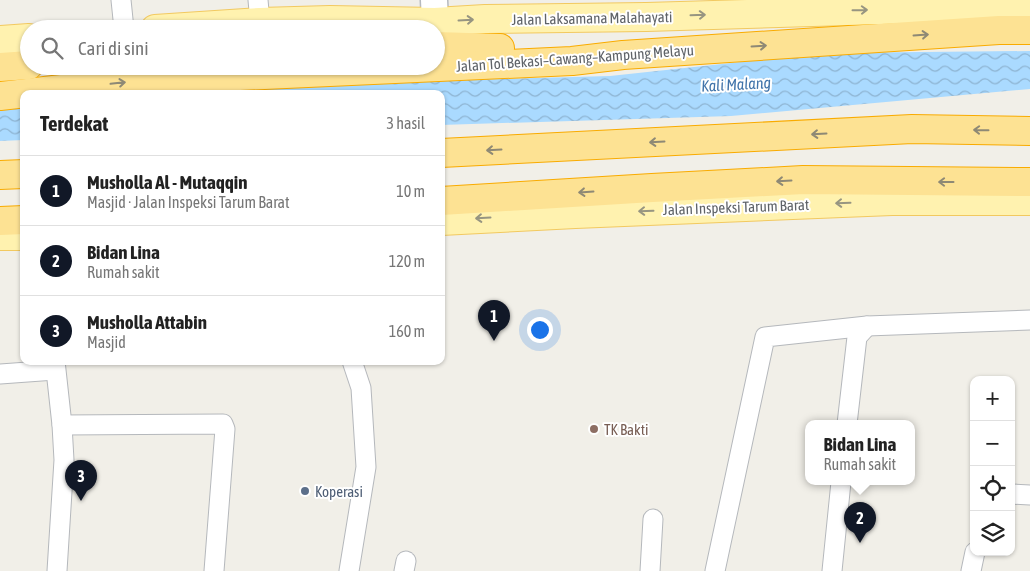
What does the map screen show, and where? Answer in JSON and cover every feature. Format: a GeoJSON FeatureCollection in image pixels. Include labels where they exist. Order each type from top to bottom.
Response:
{"type":"FeatureCollection","features":[{"type":"Feature","properties":{"kind":"highway"},"geometry":{"type":"LineString","coordinates":[[445,25],[574,50],[623,55]]}},
{"type":"Feature","properties":{"kind":"highway","name":"Jalan Tol Bekasi–Cawang–Kampung Melayu"},"geometry":{"type":"LineString","coordinates":[[445,67],[572,61],[623,55],[999,30],[1030,30]]}},
{"type":"Feature","properties":{"kind":"highway"},"geometry":{"type":"LineString","coordinates":[[0,66],[20,65]]}},
{"type":"Feature","properties":{"kind":"highway","name":"Jalan Tol Bekasi–Cawang–Kampung Melayu"},"geometry":{"type":"LineString","coordinates":[[52,90],[131,81],[263,75]]}},
{"type":"Feature","properties":{"kind":"highway","name":"Jalan Tol Bekasi–Cawang–Kampung Melayu"},"geometry":{"type":"LineString","coordinates":[[0,96],[20,94]]}},
{"type":"Feature","properties":{"kind":"highway"},"geometry":{"type":"LineString","coordinates":[[445,153],[912,129],[1030,130]]}},
{"type":"Feature","properties":{"kind":"highway"},"geometry":{"type":"LineString","coordinates":[[0,175],[20,174]]}},
{"type":"Feature","properties":{"kind":"highway"},"geometry":{"type":"LineString","coordinates":[[445,201],[803,180],[1030,182]]}},
{"type":"Feature","properties":{"kind":"highway"},"geometry":{"type":"LineString","coordinates":[[0,221],[20,220]]}},
{"type":"Feature","properties":{"kind":"main road","name":"Jalan Laksamana Malahayati"},"geometry":{"type":"LineString","coordinates":[[445,22],[485,19],[646,17],[915,4],[1030,7]]}},
{"type":"Feature","properties":{"kind":"main road","name":"Jalan Laksamana Malahayati"},"geometry":{"type":"LineString","coordinates":[[207,20],[259,11],[330,20]]}},
{"type":"Feature","properties":{"kind":"main road"},"geometry":{"type":"LineString","coordinates":[[0,40],[20,39]]}},
{"type":"Feature","properties":{"kind":"main road","name":"Jalan Inspeksi Tarum Barat"},"geometry":{"type":"LineString","coordinates":[[445,221],[892,201],[1030,202]]}},
{"type":"Feature","properties":{"kind":"main road"},"geometry":{"type":"LineString","coordinates":[[0,236],[20,236]]}},
{"type":"Feature","properties":{"kind":"street"},"geometry":{"type":"LineString","coordinates":[[121,0],[123,20]]}},
{"type":"Feature","properties":{"kind":"street"},"geometry":{"type":"LineString","coordinates":[[715,571],[765,337],[867,326],[1030,320]]}},
{"type":"Feature","properties":{"kind":"street"},"geometry":{"type":"LineString","coordinates":[[847,420],[857,337],[867,326]]}},
{"type":"Feature","properties":{"kind":"street"},"geometry":{"type":"LineString","coordinates":[[349,571],[366,467],[361,388],[353,365]]}},
{"type":"Feature","properties":{"kind":"street"},"geometry":{"type":"LineString","coordinates":[[0,374],[55,366],[64,460],[57,571]]}},
{"type":"Feature","properties":{"kind":"street"},"geometry":{"type":"LineString","coordinates":[[62,425],[224,425],[214,571]]}},
{"type":"Feature","properties":{"kind":"street"},"geometry":{"type":"LineString","coordinates":[[832,571],[841,485]]}},
{"type":"Feature","properties":{"kind":"street"},"geometry":{"type":"LineString","coordinates":[[1015,494],[1030,495]]}},
{"type":"Feature","properties":{"kind":"street"},"geometry":{"type":"LineString","coordinates":[[650,571],[653,519]]}},
{"type":"Feature","properties":{"kind":"street"},"geometry":{"type":"LineString","coordinates":[[971,571],[974,556]]}},
{"type":"Feature","properties":{"kind":"water","name":"Kali Malang"},"geometry":{"type":"Polygon","coordinates":[[[1030,51],[1030,89],[731,116],[445,125],[445,90],[104,90],[610,76],[824,53],[1030,51]]]}},
{"type":"Feature","properties":{"kind":"water"},"geometry":{"type":"Polygon","coordinates":[[[20,94],[20,140],[0,141],[0,95],[20,94]]]}},
{"type":"Feature","properties":{"kind":"place","name":"Musholla Al - Mutaqqin"},"geometry":{"type":"Point","coordinates":[494,341]}},
{"type":"Feature","properties":{"kind":"place","name":"TK Bakti"},"geometry":{"type":"Point","coordinates":[594,429]}},
{"type":"Feature","properties":{"kind":"place","name":"Koperasi"},"geometry":{"type":"Point","coordinates":[305,491]}},
{"type":"Feature","properties":{"kind":"place","name":"Musholla Attabin"},"geometry":{"type":"Point","coordinates":[81,501]}},
{"type":"Feature","properties":{"kind":"place","name":"Bidan Lina"},"geometry":{"type":"Point","coordinates":[860,543]}}]}
